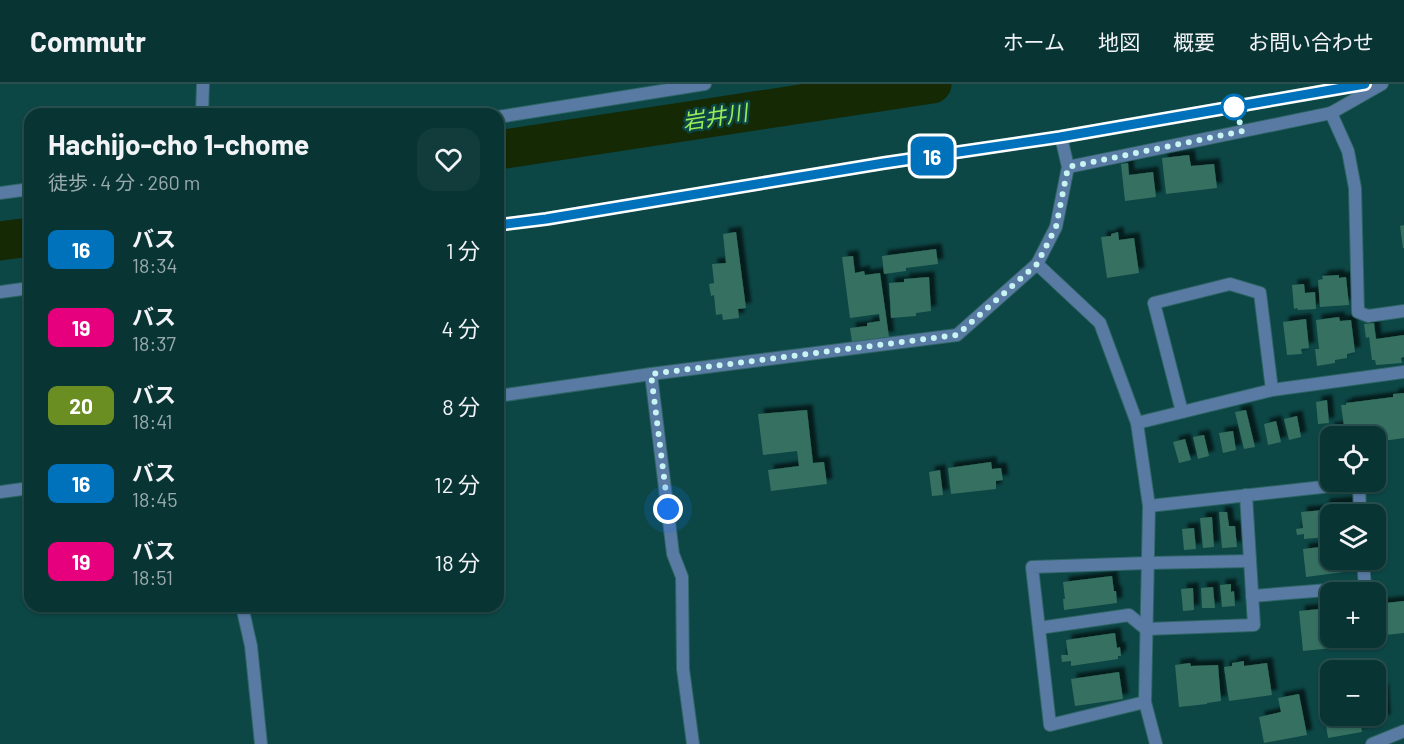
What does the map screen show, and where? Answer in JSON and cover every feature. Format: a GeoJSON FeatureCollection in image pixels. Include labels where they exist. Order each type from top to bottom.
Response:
{"type":"FeatureCollection","features":[{"type":"Feature","properties":{"kind":"street"},"geometry":{"type":"LineString","coordinates":[[202,108],[203,84]]}},
{"type":"Feature","properties":{"kind":"street"},"geometry":{"type":"LineString","coordinates":[[504,116],[705,84]]}},
{"type":"Feature","properties":{"kind":"street"},"geometry":{"type":"LineString","coordinates":[[504,224],[1060,137],[1365,84]]}},
{"type":"Feature","properties":{"kind":"street"},"geometry":{"type":"LineString","coordinates":[[1068,167],[1331,113],[1382,84]]}},
{"type":"Feature","properties":{"kind":"street"},"geometry":{"type":"LineString","coordinates":[[1331,113],[1348,151],[1355,188],[1358,312],[1368,316],[1404,311]]}},
{"type":"Feature","properties":{"kind":"street"},"geometry":{"type":"LineString","coordinates":[[504,395],[957,335],[1037,264],[1056,227],[1068,167],[1060,137]]}},
{"type":"Feature","properties":{"kind":"street"},"geometry":{"type":"LineString","coordinates":[[0,193],[24,190]]}},
{"type":"Feature","properties":{"kind":"street"},"geometry":{"type":"LineString","coordinates":[[1037,264],[1100,323],[1137,423],[1149,506],[1145,702],[1156,744]]}},
{"type":"Feature","properties":{"kind":"street"},"geometry":{"type":"LineString","coordinates":[[1182,412],[1154,303],[1230,284],[1260,293],[1272,390]]}},
{"type":"Feature","properties":{"kind":"street"},"geometry":{"type":"LineString","coordinates":[[0,292],[24,289]]}},
{"type":"Feature","properties":{"kind":"street"},"geometry":{"type":"LineString","coordinates":[[1137,423],[1272,390],[1404,372]]}},
{"type":"Feature","properties":{"kind":"street"},"geometry":{"type":"LineString","coordinates":[[651,374],[673,554],[682,577],[683,669],[693,744]]}},
{"type":"Feature","properties":{"kind":"street"},"geometry":{"type":"LineString","coordinates":[[1149,506],[1359,483],[1360,504]]}},
{"type":"Feature","properties":{"kind":"street"},"geometry":{"type":"LineString","coordinates":[[0,492],[24,489]]}},
{"type":"Feature","properties":{"kind":"street"},"geometry":{"type":"LineString","coordinates":[[1039,628],[1129,615],[1146,629],[1254,626],[1246,495]]}},
{"type":"Feature","properties":{"kind":"street"},"geometry":{"type":"LineString","coordinates":[[1145,702],[1050,724],[1032,567],[1250,561]]}},
{"type":"Feature","properties":{"kind":"street"},"geometry":{"type":"LineString","coordinates":[[1252,596],[1365,587],[1364,570]]}},
{"type":"Feature","properties":{"kind":"street"},"geometry":{"type":"LineString","coordinates":[[243,612],[251,646],[261,744]]}},
{"type":"Feature","properties":{"kind":"street"},"geometry":{"type":"LineString","coordinates":[[1372,744],[1404,731]]}},
{"type":"Feature","properties":{"kind":"building"},"geometry":{"type":"Polygon","coordinates":[[[1189,155],[1191,166],[1214,164],[1217,188],[1166,194],[1162,158],[1189,155]]]}},
{"type":"Feature","properties":{"kind":"building"},"geometry":{"type":"Polygon","coordinates":[[[1128,163],[1129,175],[1153,172],[1156,197],[1125,201],[1121,164],[1128,163]]]}},
{"type":"Feature","properties":{"kind":"building"},"geometry":{"type":"Polygon","coordinates":[[[1404,225],[1404,248],[1403,248],[1400,226],[1404,225]]]}},
{"type":"Feature","properties":{"kind":"building"},"geometry":{"type":"Polygon","coordinates":[[[736,232],[746,308],[738,309],[739,318],[723,320],[722,314],[716,315],[714,295],[711,296],[709,284],[714,283],[712,264],[726,263],[723,234],[736,232]]]}},
{"type":"Feature","properties":{"kind":"building"},"geometry":{"type":"Polygon","coordinates":[[[1118,232],[1119,240],[1134,238],[1139,273],[1107,278],[1101,237],[1111,236],[1118,232]]]}},
{"type":"Feature","properties":{"kind":"building"},"geometry":{"type":"Polygon","coordinates":[[[936,249],[938,264],[906,268],[906,271],[884,274],[882,256],[936,249]]]}},
{"type":"Feature","properties":{"kind":"building"},"geometry":{"type":"Polygon","coordinates":[[[853,256],[855,273],[864,271],[865,275],[880,273],[889,337],[852,342],[850,328],[867,326],[867,323],[880,321],[879,314],[850,318],[842,257],[853,256]]]}},
{"type":"Feature","properties":{"kind":"building"},"geometry":{"type":"Polygon","coordinates":[[[1339,275],[1339,278],[1346,277],[1349,305],[1320,307],[1318,280],[1323,279],[1322,276],[1339,275]]]}},
{"type":"Feature","properties":{"kind":"building"},"geometry":{"type":"Polygon","coordinates":[[[929,277],[931,311],[916,313],[916,316],[891,318],[889,283],[929,277]]]}},
{"type":"Feature","properties":{"kind":"building"},"geometry":{"type":"Polygon","coordinates":[[[1304,284],[1305,293],[1315,292],[1316,309],[1294,309],[1292,285],[1304,284]]]}},
{"type":"Feature","properties":{"kind":"building"},"geometry":{"type":"Polygon","coordinates":[[[1339,317],[1340,321],[1351,320],[1355,352],[1347,354],[1347,358],[1335,360],[1335,363],[1317,366],[1315,349],[1319,349],[1316,320],[1339,317]]]}},
{"type":"Feature","properties":{"kind":"building"},"geometry":{"type":"Polygon","coordinates":[[[1306,319],[1309,348],[1301,349],[1302,354],[1287,355],[1283,322],[1306,319]]]}},
{"type":"Feature","properties":{"kind":"building"},"geometry":{"type":"Polygon","coordinates":[[[1374,323],[1376,339],[1404,335],[1402,363],[1376,365],[1375,360],[1372,360],[1369,337],[1366,338],[1364,324],[1374,323]]]}},
{"type":"Feature","properties":{"kind":"building"},"geometry":{"type":"Polygon","coordinates":[[[1404,393],[1404,438],[1386,441],[1386,426],[1344,426],[1341,405],[1393,397],[1393,394],[1404,393]]]}},
{"type":"Feature","properties":{"kind":"building"},"geometry":{"type":"Polygon","coordinates":[[[1327,400],[1329,423],[1318,424],[1316,402],[1327,400]]]}},
{"type":"Feature","properties":{"kind":"building"},"geometry":{"type":"Polygon","coordinates":[[[807,410],[813,463],[824,462],[827,484],[771,491],[768,470],[799,466],[797,451],[763,455],[758,414],[807,410]]]}},
{"type":"Feature","properties":{"kind":"building"},"geometry":{"type":"Polygon","coordinates":[[[1246,410],[1255,447],[1244,449],[1235,412],[1246,410]]]}},
{"type":"Feature","properties":{"kind":"building"},"geometry":{"type":"Polygon","coordinates":[[[1297,416],[1301,437],[1289,440],[1284,419],[1297,416]]]}},
{"type":"Feature","properties":{"kind":"building"},"geometry":{"type":"Polygon","coordinates":[[[1276,421],[1281,442],[1268,445],[1264,424],[1276,421]]]}},
{"type":"Feature","properties":{"kind":"building"},"geometry":{"type":"Polygon","coordinates":[[[1233,431],[1236,450],[1223,453],[1219,433],[1233,431]]]}},
{"type":"Feature","properties":{"kind":"building"},"geometry":{"type":"Polygon","coordinates":[[[1204,435],[1209,456],[1198,459],[1193,437],[1204,435]]]}},
{"type":"Feature","properties":{"kind":"building"},"geometry":{"type":"Polygon","coordinates":[[[1185,439],[1191,460],[1179,463],[1173,442],[1185,439]]]}},
{"type":"Feature","properties":{"kind":"building"},"geometry":{"type":"Polygon","coordinates":[[[991,462],[992,469],[1001,468],[1003,480],[996,481],[996,489],[951,494],[948,468],[991,462]]]}},
{"type":"Feature","properties":{"kind":"building"},"geometry":{"type":"Polygon","coordinates":[[[940,470],[943,495],[932,496],[929,472],[940,470]]]}},
{"type":"Feature","properties":{"kind":"building"},"geometry":{"type":"Polygon","coordinates":[[[1349,502],[1349,504],[1324,504],[1349,502]]]}},
{"type":"Feature","properties":{"kind":"building"},"geometry":{"type":"Polygon","coordinates":[[[1320,510],[1320,538],[1304,539],[1304,534],[1297,535],[1296,529],[1303,528],[1301,512],[1320,510]]]}},
{"type":"Feature","properties":{"kind":"building"},"geometry":{"type":"Polygon","coordinates":[[[1219,512],[1227,512],[1229,526],[1235,526],[1237,547],[1222,548],[1219,512]]]}},
{"type":"Feature","properties":{"kind":"building"},"geometry":{"type":"Polygon","coordinates":[[[1212,517],[1214,547],[1203,548],[1200,518],[1212,517]]]}},
{"type":"Feature","properties":{"kind":"building"},"geometry":{"type":"Polygon","coordinates":[[[1194,528],[1196,549],[1184,550],[1182,529],[1194,528]]]}},
{"type":"Feature","properties":{"kind":"building"},"geometry":{"type":"Polygon","coordinates":[[[1320,547],[1320,570],[1351,571],[1306,577],[1303,549],[1320,547]]]}},
{"type":"Feature","properties":{"kind":"building"},"geometry":{"type":"Polygon","coordinates":[[[1112,576],[1117,603],[1064,610],[1063,582],[1112,576]]]}},
{"type":"Feature","properties":{"kind":"building"},"geometry":{"type":"Polygon","coordinates":[[[1231,584],[1235,606],[1222,607],[1220,585],[1231,584]]]}},
{"type":"Feature","properties":{"kind":"building"},"geometry":{"type":"Polygon","coordinates":[[[1213,587],[1215,608],[1202,608],[1201,588],[1213,587]]]}},
{"type":"Feature","properties":{"kind":"building"},"geometry":{"type":"Polygon","coordinates":[[[1193,588],[1194,610],[1183,611],[1181,589],[1193,588]]]}},
{"type":"Feature","properties":{"kind":"building"},"geometry":{"type":"Polygon","coordinates":[[[1404,601],[1404,633],[1386,635],[1386,603],[1404,601]]]}},
{"type":"Feature","properties":{"kind":"building"},"geometry":{"type":"Polygon","coordinates":[[[1320,609],[1320,648],[1333,648],[1303,651],[1299,611],[1320,609]]]}},
{"type":"Feature","properties":{"kind":"building"},"geometry":{"type":"Polygon","coordinates":[[[1115,633],[1117,648],[1120,647],[1121,656],[1118,656],[1118,659],[1071,666],[1071,661],[1062,662],[1061,655],[1068,655],[1066,640],[1115,633]]]}},
{"type":"Feature","properties":{"kind":"building"},"geometry":{"type":"Polygon","coordinates":[[[1244,661],[1244,666],[1267,663],[1272,695],[1229,701],[1224,667],[1244,661]]]}},
{"type":"Feature","properties":{"kind":"building"},"geometry":{"type":"Polygon","coordinates":[[[1190,663],[1191,666],[1218,665],[1221,701],[1179,707],[1175,665],[1190,663]]]}},
{"type":"Feature","properties":{"kind":"building"},"geometry":{"type":"Polygon","coordinates":[[[1119,672],[1123,699],[1075,706],[1071,679],[1119,672]]]}},
{"type":"Feature","properties":{"kind":"building"},"geometry":{"type":"Polygon","coordinates":[[[1299,694],[1307,735],[1264,743],[1259,717],[1281,712],[1278,698],[1299,694]]]}},
{"type":"Feature","properties":{"kind":"building"},"geometry":{"type":"Polygon","coordinates":[[[1326,726],[1361,726],[1362,732],[1328,738],[1326,726]]]}},
{"type":"Feature","properties":{"kind":"waterway","name":"岩井川"},"geometry":{"type":"LineString","coordinates":[[504,149],[932,84]]}},
{"type":"Feature","properties":{"kind":"waterway","name":"岩井川"},"geometry":{"type":"LineString","coordinates":[[0,241],[24,238]]}},
{"type":"Feature","properties":{"kind":"bus line","name":"16"},"geometry":{"type":"LineString","coordinates":[[504,224],[1060,137],[1365,84]]}},
{"type":"Feature","properties":{"kind":"route"},"geometry":{"type":"LineString","coordinates":[[668,509],[651,374],[957,335],[1037,264],[1056,227],[1068,167],[1243,131],[1234,107]]}}]}
